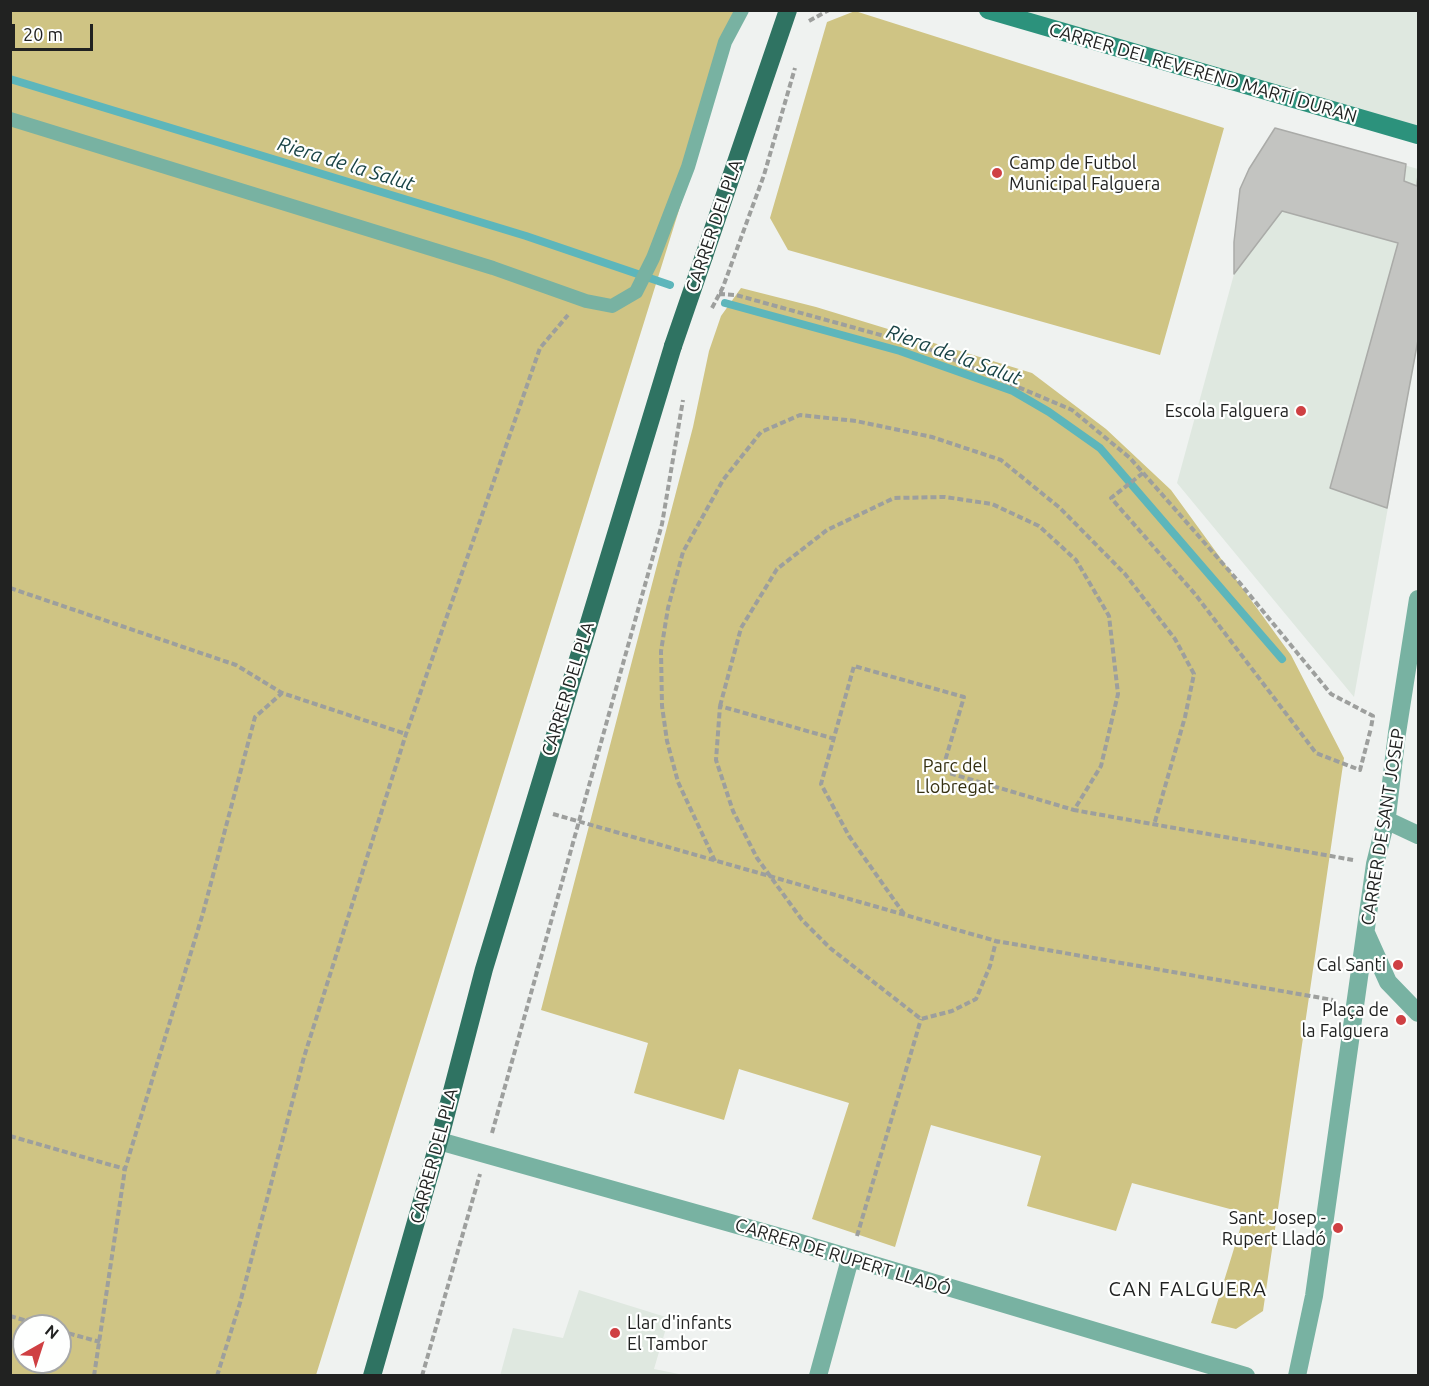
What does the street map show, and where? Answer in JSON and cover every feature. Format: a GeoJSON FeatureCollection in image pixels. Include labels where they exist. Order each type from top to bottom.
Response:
{"type":"FeatureCollection","features":[{"type":"Feature","properties":{"kind":"main road","name":"CARRER DEL PLA"},"geometry":{"type":"LineString","coordinates":[[372,1376],[439,1141],[484,969],[673,346],[788,10]]}},
{"type":"Feature","properties":{"kind":"street","name":"CARRER DEL REVEREND MARTÍ DURAN"},"geometry":{"type":"LineString","coordinates":[[988,10],[1419,135]]}},
{"type":"Feature","properties":{"kind":"street","name":"CARRER DE SANT JOSEP"},"geometry":{"type":"LineString","coordinates":[[1297,1376],[1314,1296],[1375,864],[1386,820],[1419,599]]}},
{"type":"Feature","properties":{"kind":"street"},"geometry":{"type":"LineString","coordinates":[[1386,820],[1419,835]]}},
{"type":"Feature","properties":{"kind":"street"},"geometry":{"type":"LineString","coordinates":[[1366,933],[1388,982],[1419,1013]]}},
{"type":"Feature","properties":{"kind":"street","name":"CARRER DE RUPERT LLADÓ"},"geometry":{"type":"LineString","coordinates":[[439,1141],[1246,1376]]}},
{"type":"Feature","properties":{"kind":"street"},"geometry":{"type":"LineString","coordinates":[[818,1376],[850,1259]]}},
{"type":"Feature","properties":{"kind":"lane"},"geometry":{"type":"LineString","coordinates":[[10,119],[482,264],[586,301],[612,306],[636,292],[653,258],[688,167],[725,42],[742,10]]}},
{"type":"Feature","properties":{"kind":"path"},"geometry":{"type":"LineString","coordinates":[[805,32],[808,21],[830,10]]}},
{"type":"Feature","properties":{"kind":"path"},"geometry":{"type":"LineString","coordinates":[[710,312],[723,287],[764,175],[795,65]]}},
{"type":"Feature","properties":{"kind":"path"},"geometry":{"type":"LineString","coordinates":[[217,1376],[240,1303],[304,1057],[406,734],[540,348],[570,313],[586,301]]}},
{"type":"Feature","properties":{"kind":"path"},"geometry":{"type":"LineString","coordinates":[[786,309],[924,347],[1072,410],[1130,459],[1143,473],[1239,582],[1330,694],[1373,716],[1360,770],[1317,753],[1195,594],[1111,498],[1143,473]]}},
{"type":"Feature","properties":{"kind":"path"},"geometry":{"type":"LineString","coordinates":[[422,1376],[662,524],[675,436],[684,394]]}},
{"type":"Feature","properties":{"kind":"path"},"geometry":{"type":"LineString","coordinates":[[715,861],[678,782],[668,741],[662,706],[661,651],[668,608],[683,552],[723,480],[761,432],[800,415],[856,421],[932,436],[1001,459],[1060,508],[1125,574],[1175,639],[1194,674],[1185,717],[1154,825]]}},
{"type":"Feature","properties":{"kind":"path"},"geometry":{"type":"LineString","coordinates":[[921,1018],[830,948],[802,920],[770,876],[733,811],[716,760],[720,706],[741,628],[777,569],[827,530],[894,498],[945,497],[992,504],[1039,526],[1076,561],[1109,616],[1118,694],[1101,766],[1074,810]]}},
{"type":"Feature","properties":{"kind":"path"},"geometry":{"type":"LineString","coordinates":[[10,588],[236,665],[282,693],[406,734]]}},
{"type":"Feature","properties":{"kind":"path"},"geometry":{"type":"LineString","coordinates":[[904,915],[849,837],[821,784],[854,666],[964,697],[942,771],[1074,810],[1375,864]]}},
{"type":"Feature","properties":{"kind":"path"},"geometry":{"type":"LineString","coordinates":[[94,1376],[125,1169],[203,913],[255,717],[282,693]]}},
{"type":"Feature","properties":{"kind":"path"},"geometry":{"type":"LineString","coordinates":[[720,706],[835,739]]}},
{"type":"Feature","properties":{"kind":"path"},"geometry":{"type":"LineString","coordinates":[[1371,728],[1377,729]]}},
{"type":"Feature","properties":{"kind":"path"},"geometry":{"type":"LineString","coordinates":[[532,809],[996,941],[1354,1004]]}},
{"type":"Feature","properties":{"kind":"path"},"geometry":{"type":"LineString","coordinates":[[921,1018],[952,1011],[976,999],[990,966],[996,941]]}},
{"type":"Feature","properties":{"kind":"path"},"geometry":{"type":"LineString","coordinates":[[850,1259],[921,1018]]}},
{"type":"Feature","properties":{"kind":"path"},"geometry":{"type":"LineString","coordinates":[[10,1136],[125,1169]]}},
{"type":"Feature","properties":{"kind":"path"},"geometry":{"type":"LineString","coordinates":[[72,1334],[100,1342]]}},
{"type":"Feature","properties":{"kind":"shaded area"},"geometry":{"type":"Polygon","coordinates":[[[974,11],[1418,11],[1418,136],[974,11]]]}},
{"type":"Feature","properties":{"kind":"shaded area","name":"Escola Falguera"},"geometry":{"type":"Polygon","coordinates":[[[1275,128],[1418,169],[1418,340],[1354,697],[1177,483],[1234,274],[1234,242],[1240,189],[1249,169],[1275,128]]]}},
{"type":"Feature","properties":{"kind":"shaded area","name":"Llar d'infants El Tambor"},"geometry":{"type":"Polygon","coordinates":[[[579,1290],[669,1318],[654,1369],[684,1375],[500,1376],[513,1328],[563,1338],[579,1290]]]}},
{"type":"Feature","properties":{"kind":"green space"},"geometry":{"type":"Polygon","coordinates":[[[10,11],[741,11],[316,1375],[11,1375],[10,11]]]}},
{"type":"Feature","properties":{"kind":"green space","name":"Camp de Futbol Municipal Falguera"},"geometry":{"type":"Polygon","coordinates":[[[855,11],[1224,128],[1160,355],[788,250],[770,218],[827,22],[855,11]]]}},
{"type":"Feature","properties":{"kind":"green space","name":"Parc del Llobregat"},"geometry":{"type":"Polygon","coordinates":[[[741,288],[816,307],[1032,373],[1106,429],[1171,490],[1291,655],[1344,758],[1263,1311],[1236,1329],[1211,1323],[1245,1213],[1132,1183],[1116,1231],[1027,1206],[1041,1156],[931,1125],[895,1247],[812,1219],[849,1103],[739,1069],[724,1120],[634,1093],[648,1043],[541,1010],[693,427],[709,351],[721,316],[741,288]]]}},
{"type":"Feature","properties":{"kind":"building"},"geometry":{"type":"Polygon","coordinates":[[[1275,128],[1406,164],[1404,181],[1417,186],[1418,174],[1418,340],[1387,508],[1330,488],[1398,243],[1282,211],[1234,274],[1234,242],[1240,189],[1249,169],[1275,128]]]}},
{"type":"Feature","properties":{"kind":"waterway","name":"Riera de la Salut"},"geometry":{"type":"LineString","coordinates":[[10,79],[526,236],[670,285]]}},
{"type":"Feature","properties":{"kind":"waterway","name":"Riera de la Salut"},"geometry":{"type":"LineString","coordinates":[[725,303],[900,351],[1013,391],[1049,412],[1100,448],[1282,659]]}},
{"type":"Feature","properties":{"kind":"place","name":"Camp de Futbol Municipal Falguera"},"geometry":{"type":"Point","coordinates":[997,173]}},
{"type":"Feature","properties":{"kind":"place","name":"Escola Falguera"},"geometry":{"type":"Point","coordinates":[1301,411]}},
{"type":"Feature","properties":{"kind":"place","name":"Cal Santi"},"geometry":{"type":"Point","coordinates":[1398,965]}},
{"type":"Feature","properties":{"kind":"place","name":"Plaça de la Falguera"},"geometry":{"type":"Point","coordinates":[1401,1020]}},
{"type":"Feature","properties":{"kind":"place","name":"Sant Josep - Rupert Lladó"},"geometry":{"type":"Point","coordinates":[1338,1228]}},
{"type":"Feature","properties":{"kind":"place","name":"Llar d'infants El Tambor"},"geometry":{"type":"Point","coordinates":[615,1333]}},
{"type":"Feature","properties":{"kind":"district","name":"CAN FALGUERA"},"geometry":{"type":"Point","coordinates":[1188,1289]}}]}
